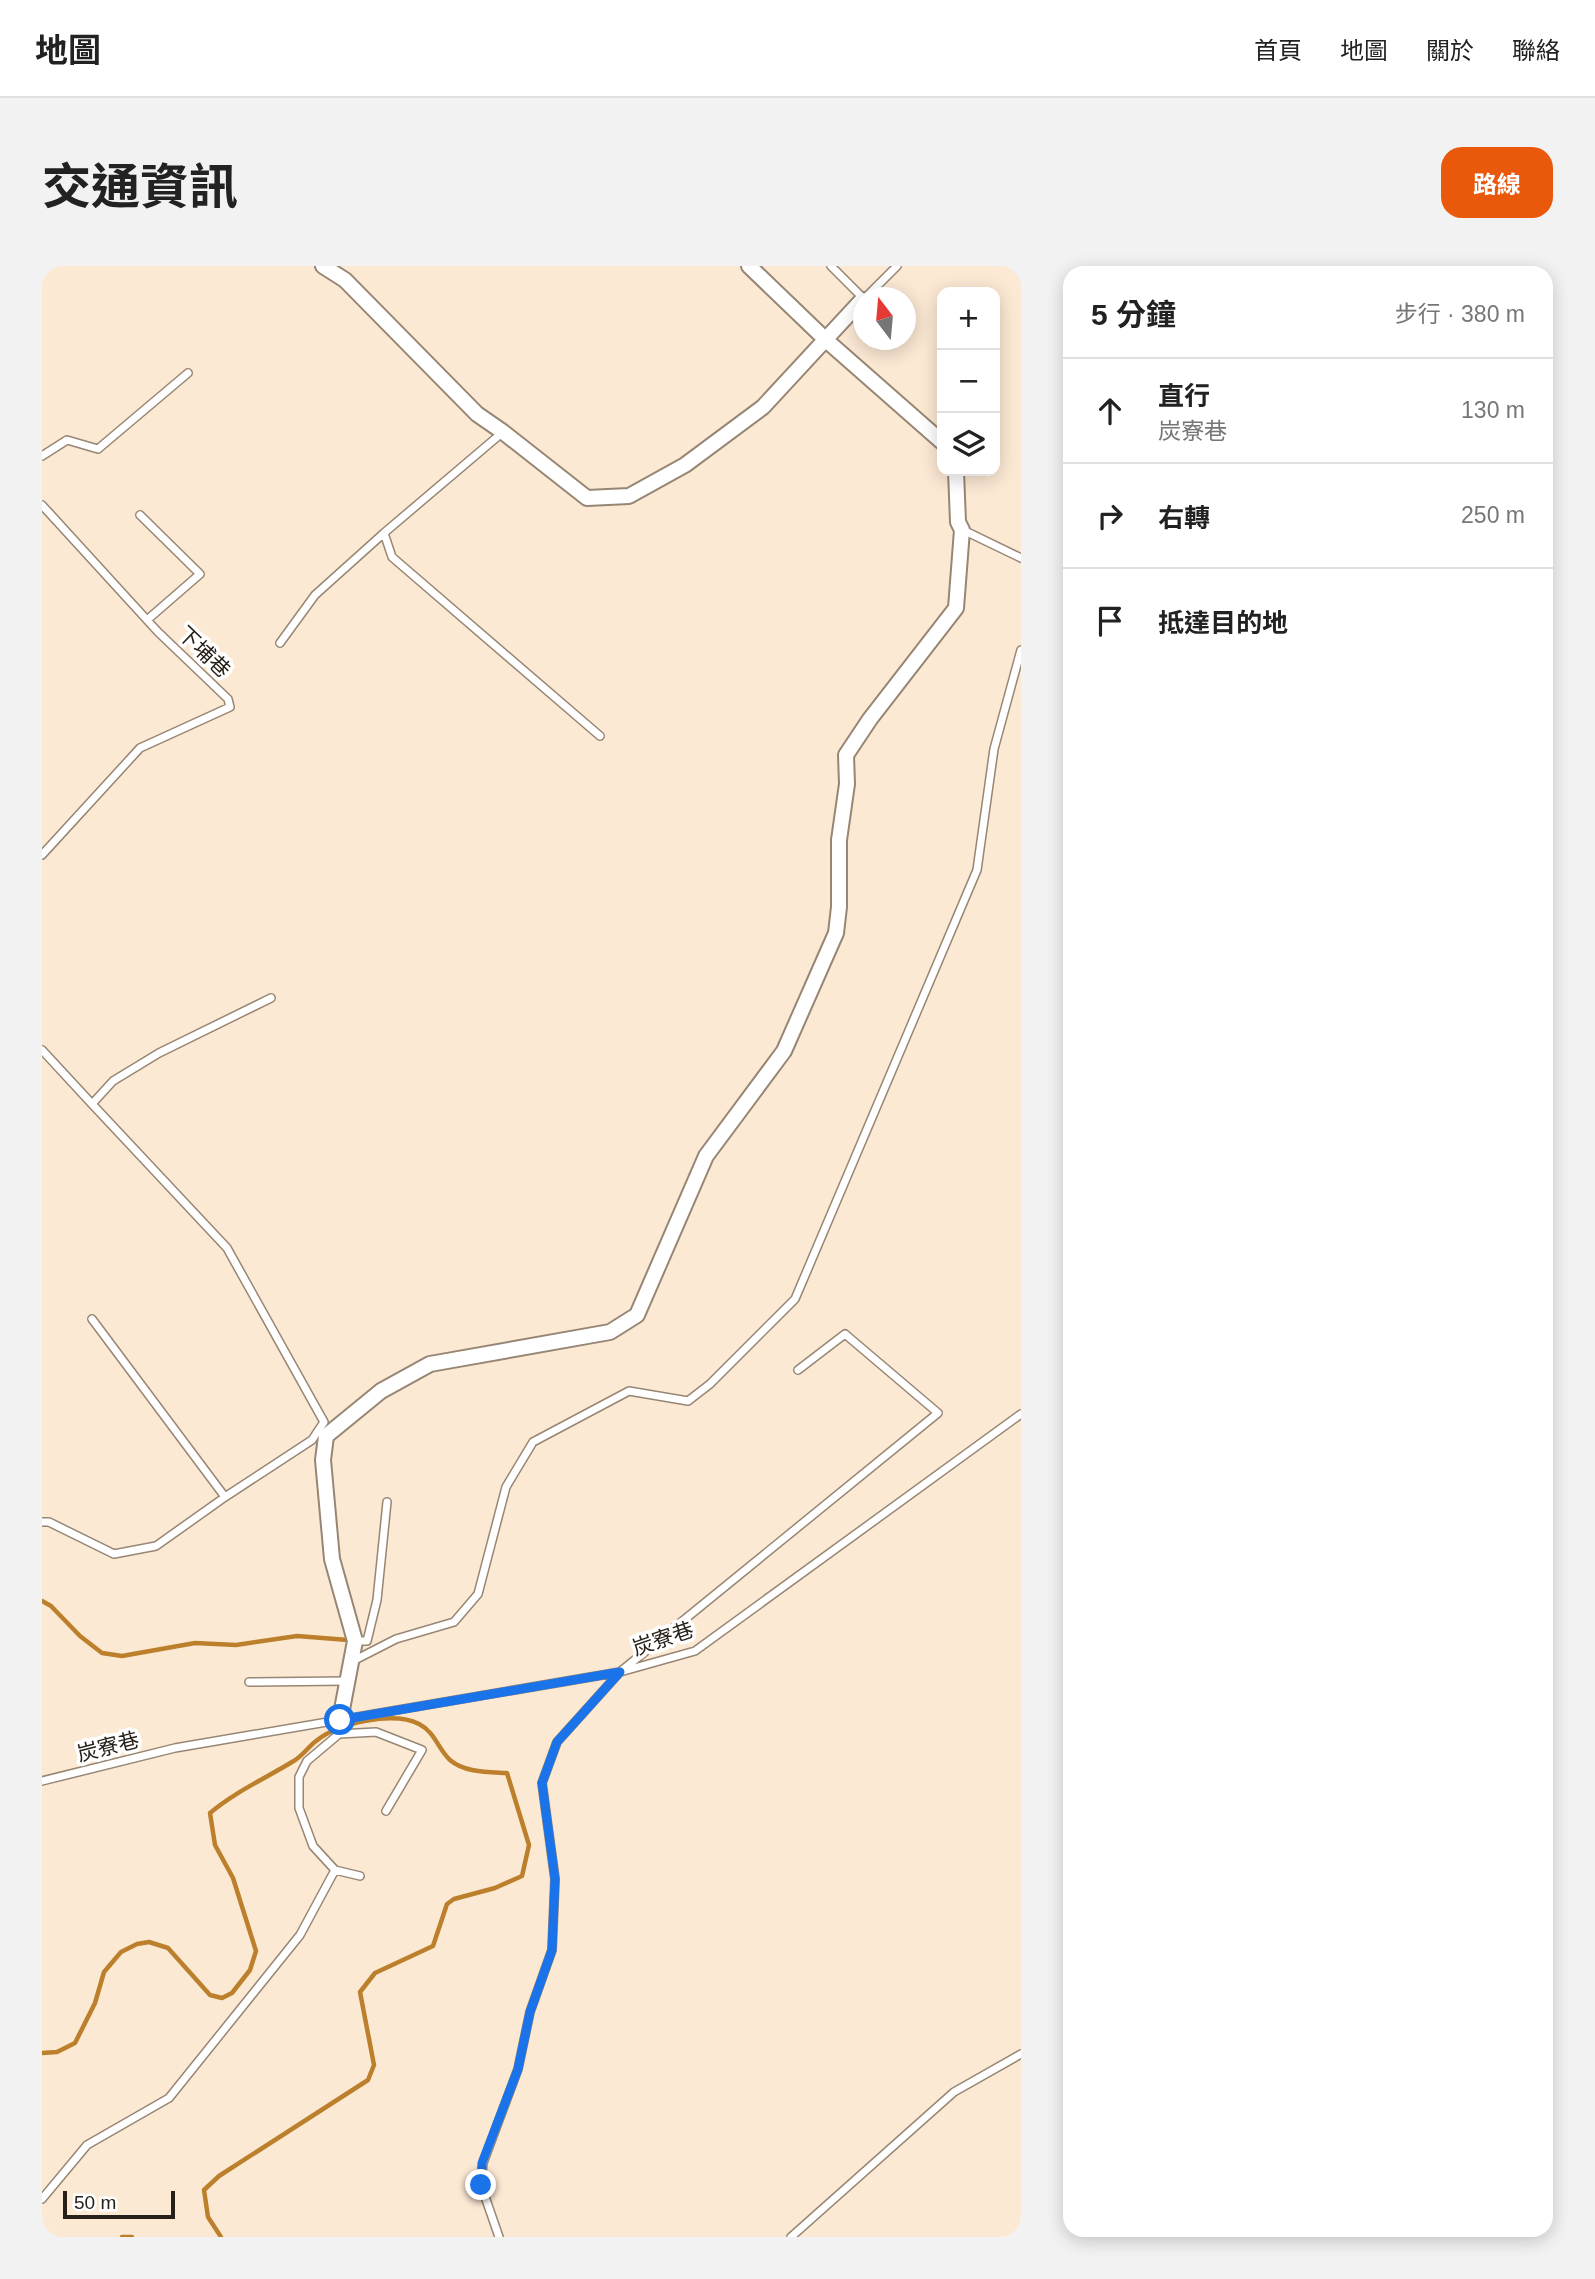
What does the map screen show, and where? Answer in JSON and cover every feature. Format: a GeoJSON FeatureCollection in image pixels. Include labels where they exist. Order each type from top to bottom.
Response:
{"type":"FeatureCollection","features":[{"type":"Feature","properties":{"kind":"street"},"geometry":{"type":"LineString","coordinates":[[323,266],[345,280],[477,414],[587,498],[629,496],[685,465],[763,407],[853,311]]}},
{"type":"Feature","properties":{"kind":"street"},"geometry":{"type":"LineString","coordinates":[[750,266],[826,340],[937,438]]}},
{"type":"Feature","properties":{"kind":"street"},"geometry":{"type":"LineString","coordinates":[[340,1720],[355,1641],[332,1559],[323,1460],[327,1436],[382,1391],[430,1364],[610,1332],[637,1315],[706,1156],[784,1051],[836,933],[839,907],[839,840],[847,784],[846,755],[870,719],[956,608],[962,530],[958,522],[956,476]]}},
{"type":"Feature","properties":{"kind":"lane"},"geometry":{"type":"LineString","coordinates":[[831,266],[853,288]]}},
{"type":"Feature","properties":{"kind":"lane"},"geometry":{"type":"LineString","coordinates":[[876,287],[897,266]]}},
{"type":"Feature","properties":{"kind":"lane"},"geometry":{"type":"LineString","coordinates":[[42,456],[67,440],[97,449],[188,373]]}},
{"type":"Feature","properties":{"kind":"lane"},"geometry":{"type":"LineString","coordinates":[[280,643],[315,596],[384,533],[503,432]]}},
{"type":"Feature","properties":{"kind":"lane","name":"下埔巷"},"geometry":{"type":"LineString","coordinates":[[42,505],[147,620],[228,699],[230,707],[140,748],[42,855]]}},
{"type":"Feature","properties":{"kind":"lane"},"geometry":{"type":"LineString","coordinates":[[140,515],[200,574],[147,620]]}},
{"type":"Feature","properties":{"kind":"lane"},"geometry":{"type":"LineString","coordinates":[[962,530],[1021,558]]}},
{"type":"Feature","properties":{"kind":"lane"},"geometry":{"type":"LineString","coordinates":[[384,533],[392,558],[600,736]]}},
{"type":"Feature","properties":{"kind":"lane"},"geometry":{"type":"LineString","coordinates":[[351,1662],[396,1639],[454,1622],[478,1594],[506,1487],[533,1442],[629,1391],[688,1401],[710,1384],[794,1299],[977,870],[994,749],[1021,650]]}},
{"type":"Feature","properties":{"kind":"lane"},"geometry":{"type":"LineString","coordinates":[[92,1104],[113,1081],[159,1053],[271,998]]}},
{"type":"Feature","properties":{"kind":"lane"},"geometry":{"type":"LineString","coordinates":[[42,1050],[227,1248],[324,1422],[312,1440],[156,1546],[114,1554],[49,1522],[42,1522]]}},
{"type":"Feature","properties":{"kind":"lane"},"geometry":{"type":"LineString","coordinates":[[92,1319],[225,1497]]}},
{"type":"Feature","properties":{"kind":"lane"},"geometry":{"type":"LineString","coordinates":[[499,2237],[481,2185],[482,2163],[518,2069],[530,2012],[552,1950],[555,1879],[542,1783],[557,1742],[620,1672],[938,1413],[845,1334],[799,1370]]}},
{"type":"Feature","properties":{"kind":"lane","name":"炭寮巷"},"geometry":{"type":"LineString","coordinates":[[42,1781],[175,1748],[620,1672],[695,1651],[1021,1414]]}},
{"type":"Feature","properties":{"kind":"lane"},"geometry":{"type":"LineString","coordinates":[[355,1641],[367,1641],[377,1600],[387,1502]]}},
{"type":"Feature","properties":{"kind":"lane"},"geometry":{"type":"LineString","coordinates":[[250,1682],[348,1681]]}},
{"type":"Feature","properties":{"kind":"lane"},"geometry":{"type":"LineString","coordinates":[[360,1876],[335,1870],[313,1846],[299,1808],[299,1777],[307,1761],[339,1734],[376,1732],[422,1750],[386,1811]]}},
{"type":"Feature","properties":{"kind":"lane"},"geometry":{"type":"LineString","coordinates":[[42,2199],[87,2145],[169,2098],[300,1935],[335,1870]]}},
{"type":"Feature","properties":{"kind":"lane"},"geometry":{"type":"LineString","coordinates":[[791,2237],[954,2092],[1021,2054]]}},
{"type":"Feature","properties":{"kind":"waterway"},"geometry":{"type":"LineString","coordinates":[[42,1601],[51,1606],[80,1636],[102,1653],[122,1656],[195,1643],[236,1645],[297,1636],[348,1640]]}},
{"type":"Feature","properties":{"kind":"waterway"},"geometry":{"type":"LineString","coordinates":[[42,2053],[57,2052],[75,2043],[95,2003],[104,1972],[121,1952],[137,1944],[149,1942],[168,1948],[210,1995],[222,1998],[232,1993],[250,1970],[256,1951],[233,1878],[215,1845],[210,1813],[240,1792],[296,1760],[313,1743],[326,1735],[351,1724],[366,1721],[408,1720],[429,1731],[446,1756],[456,1764],[477,1771],[507,1773],[529,1845],[522,1876],[495,1888],[454,1899],[447,1904],[433,1946],[375,1973],[360,1992],[374,2065],[368,2080],[219,2176],[204,2190],[208,2217],[221,2237]]}},
{"type":"Feature","properties":{"kind":"waterway"},"geometry":{"type":"LineString","coordinates":[[122,2237],[132,2237]]}},
{"type":"Feature","properties":{"kind":"route"},"geometry":{"type":"LineString","coordinates":[[340,1720],[620,1672],[557,1742],[542,1783],[555,1879],[552,1950],[530,2012],[518,2069],[482,2163],[481,2185]]}}]}
